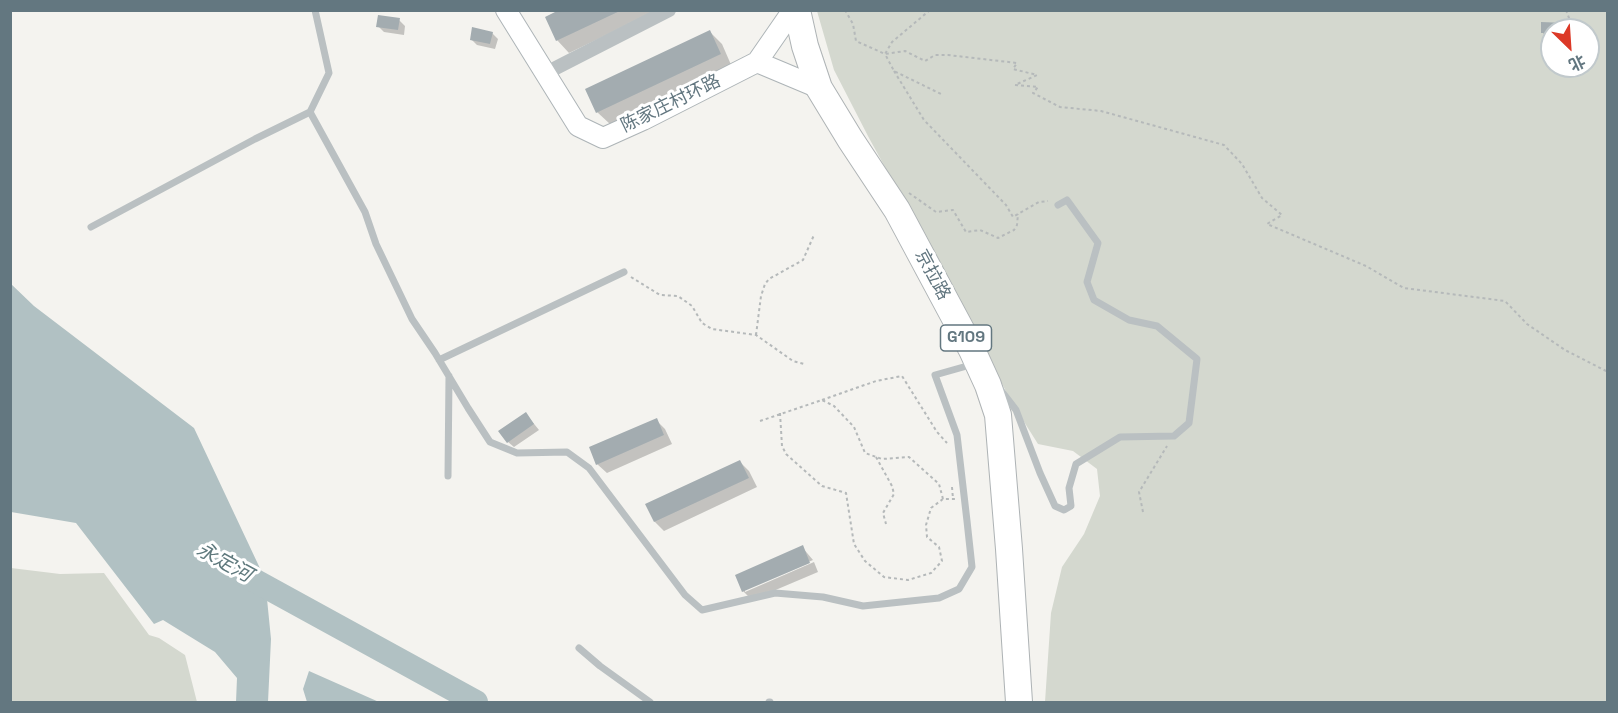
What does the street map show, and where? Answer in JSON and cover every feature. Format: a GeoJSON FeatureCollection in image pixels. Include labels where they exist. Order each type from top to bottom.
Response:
{"type":"FeatureCollection","features":[{"type":"Feature","properties":{"kind":"highway","name":"京拉路"},"geometry":{"type":"LineString","coordinates":[[795,10],[819,88],[897,210],[983,374],[998,416],[1010,549],[1019,702]]}},
{"type":"Feature","properties":{"kind":"street"},"geometry":{"type":"LineString","coordinates":[[546,73],[669,10]]}},
{"type":"Feature","properties":{"kind":"street"},"geometry":{"type":"LineString","coordinates":[[795,10],[757,62],[819,88]]}},
{"type":"Feature","properties":{"kind":"street","name":"陈家庄村环路"},"geometry":{"type":"LineString","coordinates":[[507,11],[578,126],[603,138],[757,62]]}},
{"type":"Feature","properties":{"kind":"lane"},"geometry":{"type":"LineString","coordinates":[[92,227],[310,112],[329,73],[315,10]]}},
{"type":"Feature","properties":{"kind":"lane"},"geometry":{"type":"LineString","coordinates":[[310,112],[365,212],[376,244],[412,320],[490,442],[517,453],[567,452],[589,468],[685,595],[702,610],[775,593],[823,597],[863,606],[939,598],[959,589],[972,567],[957,435],[936,375],[983,374],[998,387],[1016,410],[1055,506],[1064,510],[1071,506],[1069,488],[1076,464],[1120,437],[1174,436],[1189,423],[1197,358],[1158,327],[1130,320],[1094,300],[1087,282],[1098,243],[1067,200],[1058,205]]}},
{"type":"Feature","properties":{"kind":"lane"},"geometry":{"type":"LineString","coordinates":[[439,360],[624,272]]}},
{"type":"Feature","properties":{"kind":"lane"},"geometry":{"type":"LineString","coordinates":[[448,476],[449,376]]}},
{"type":"Feature","properties":{"kind":"lane"},"geometry":{"type":"LineString","coordinates":[[579,648],[650,702]]}},
{"type":"Feature","properties":{"kind":"path"},"geometry":{"type":"LineString","coordinates":[[845,10],[853,24],[856,41],[885,54],[905,51],[925,61],[936,55],[948,55],[1017,63],[1012,69],[1037,75],[1015,86],[1038,87],[1033,93],[1060,107],[1101,111],[1224,145],[1242,164],[1262,198],[1282,215],[1267,224],[1366,266],[1404,288],[1505,301],[1527,324],[1565,350],[1608,372]]}},
{"type":"Feature","properties":{"kind":"path"},"geometry":{"type":"LineString","coordinates":[[885,54],[892,42],[930,10]]}},
{"type":"Feature","properties":{"kind":"path"},"geometry":{"type":"LineString","coordinates":[[885,54],[924,120],[1006,205],[1012,217],[1039,202],[1052,200],[1058,205]]}},
{"type":"Feature","properties":{"kind":"path"},"geometry":{"type":"LineString","coordinates":[[894,71],[943,95]]}},
{"type":"Feature","properties":{"kind":"path"},"geometry":{"type":"LineString","coordinates":[[904,191],[914,195],[936,212],[953,210],[966,232],[980,230],[998,238],[1014,230],[1019,213]]}},
{"type":"Feature","properties":{"kind":"path"},"geometry":{"type":"LineString","coordinates":[[756,335],[761,296],[765,284],[769,279],[803,260],[814,235]]}},
{"type":"Feature","properties":{"kind":"path"},"geometry":{"type":"LineString","coordinates":[[624,272],[660,295],[678,296],[692,306],[702,323],[712,329],[756,335],[793,361],[804,364]]}},
{"type":"Feature","properties":{"kind":"path"},"geometry":{"type":"LineString","coordinates":[[760,421],[876,381],[902,376],[937,432],[949,446]]}},
{"type":"Feature","properties":{"kind":"path"},"geometry":{"type":"LineString","coordinates":[[822,400],[834,406],[854,427],[865,453],[882,459],[909,457],[939,484],[943,499]]}},
{"type":"Feature","properties":{"kind":"path"},"geometry":{"type":"LineString","coordinates":[[780,413],[782,446],[786,454],[822,486],[846,493],[854,544],[865,561],[884,577],[908,580],[931,573],[942,561],[939,547],[927,537],[926,525],[931,508],[943,499],[964,499]]}},
{"type":"Feature","properties":{"kind":"path"},"geometry":{"type":"LineString","coordinates":[[1143,512],[1139,492],[1174,436]]}},
{"type":"Feature","properties":{"kind":"path"},"geometry":{"type":"LineString","coordinates":[[876,457],[894,494],[883,513],[886,524]]}},
{"type":"Feature","properties":{"kind":"path"},"geometry":{"type":"LineString","coordinates":[[951,478],[952,499]]}},
{"type":"Feature","properties":{"kind":"shaded area"},"geometry":{"type":"Polygon","coordinates":[[[817,11],[1607,11],[1607,702],[1045,702],[1051,613],[1062,567],[1084,534],[1100,496],[1097,469],[1073,451],[1038,444],[1009,398],[989,356],[834,70],[817,11]]]}},
{"type":"Feature","properties":{"kind":"shaded area"},"geometry":{"type":"Polygon","coordinates":[[[11,568],[60,574],[104,573],[149,635],[159,638],[185,655],[197,702],[11,702],[11,568]]]}},
{"type":"Feature","properties":{"kind":"water"},"geometry":{"type":"Polygon","coordinates":[[[10,283],[34,306],[194,428],[265,579],[271,639],[268,702],[236,702],[237,678],[215,652],[163,620],[154,624],[76,523],[11,512],[10,283]]]}},
{"type":"Feature","properties":{"kind":"water"},"geometry":{"type":"Polygon","coordinates":[[[309,671],[379,702],[307,702],[303,689],[309,671]]]}},
{"type":"Feature","properties":{"kind":"building"},"geometry":{"type":"Polygon","coordinates":[[[559,10],[622,10],[556,41],[545,17],[559,10]]]}},
{"type":"Feature","properties":{"kind":"building"},"geometry":{"type":"Polygon","coordinates":[[[378,15],[400,18],[398,30],[376,27],[378,15]]]}},
{"type":"Feature","properties":{"kind":"building"},"geometry":{"type":"Polygon","coordinates":[[[472,27],[493,32],[490,44],[470,40],[472,27]]]}},
{"type":"Feature","properties":{"kind":"building"},"geometry":{"type":"Polygon","coordinates":[[[710,30],[721,54],[596,113],[585,89],[710,30]]]}},
{"type":"Feature","properties":{"kind":"building"},"geometry":{"type":"Polygon","coordinates":[[[526,412],[534,424],[507,443],[498,431],[526,412]]]}},
{"type":"Feature","properties":{"kind":"building"},"geometry":{"type":"Polygon","coordinates":[[[657,418],[664,435],[596,465],[589,447],[657,418]]]}},
{"type":"Feature","properties":{"kind":"building"},"geometry":{"type":"Polygon","coordinates":[[[740,460],[749,478],[654,522],[645,504],[740,460]]]}},
{"type":"Feature","properties":{"kind":"building"},"geometry":{"type":"Polygon","coordinates":[[[803,545],[810,563],[742,592],[735,575],[803,545]]]}},
{"type":"Feature","properties":{"kind":"waterway","name":"永定河"},"geometry":{"type":"LineString","coordinates":[[239,572],[476,702]]}}]}
